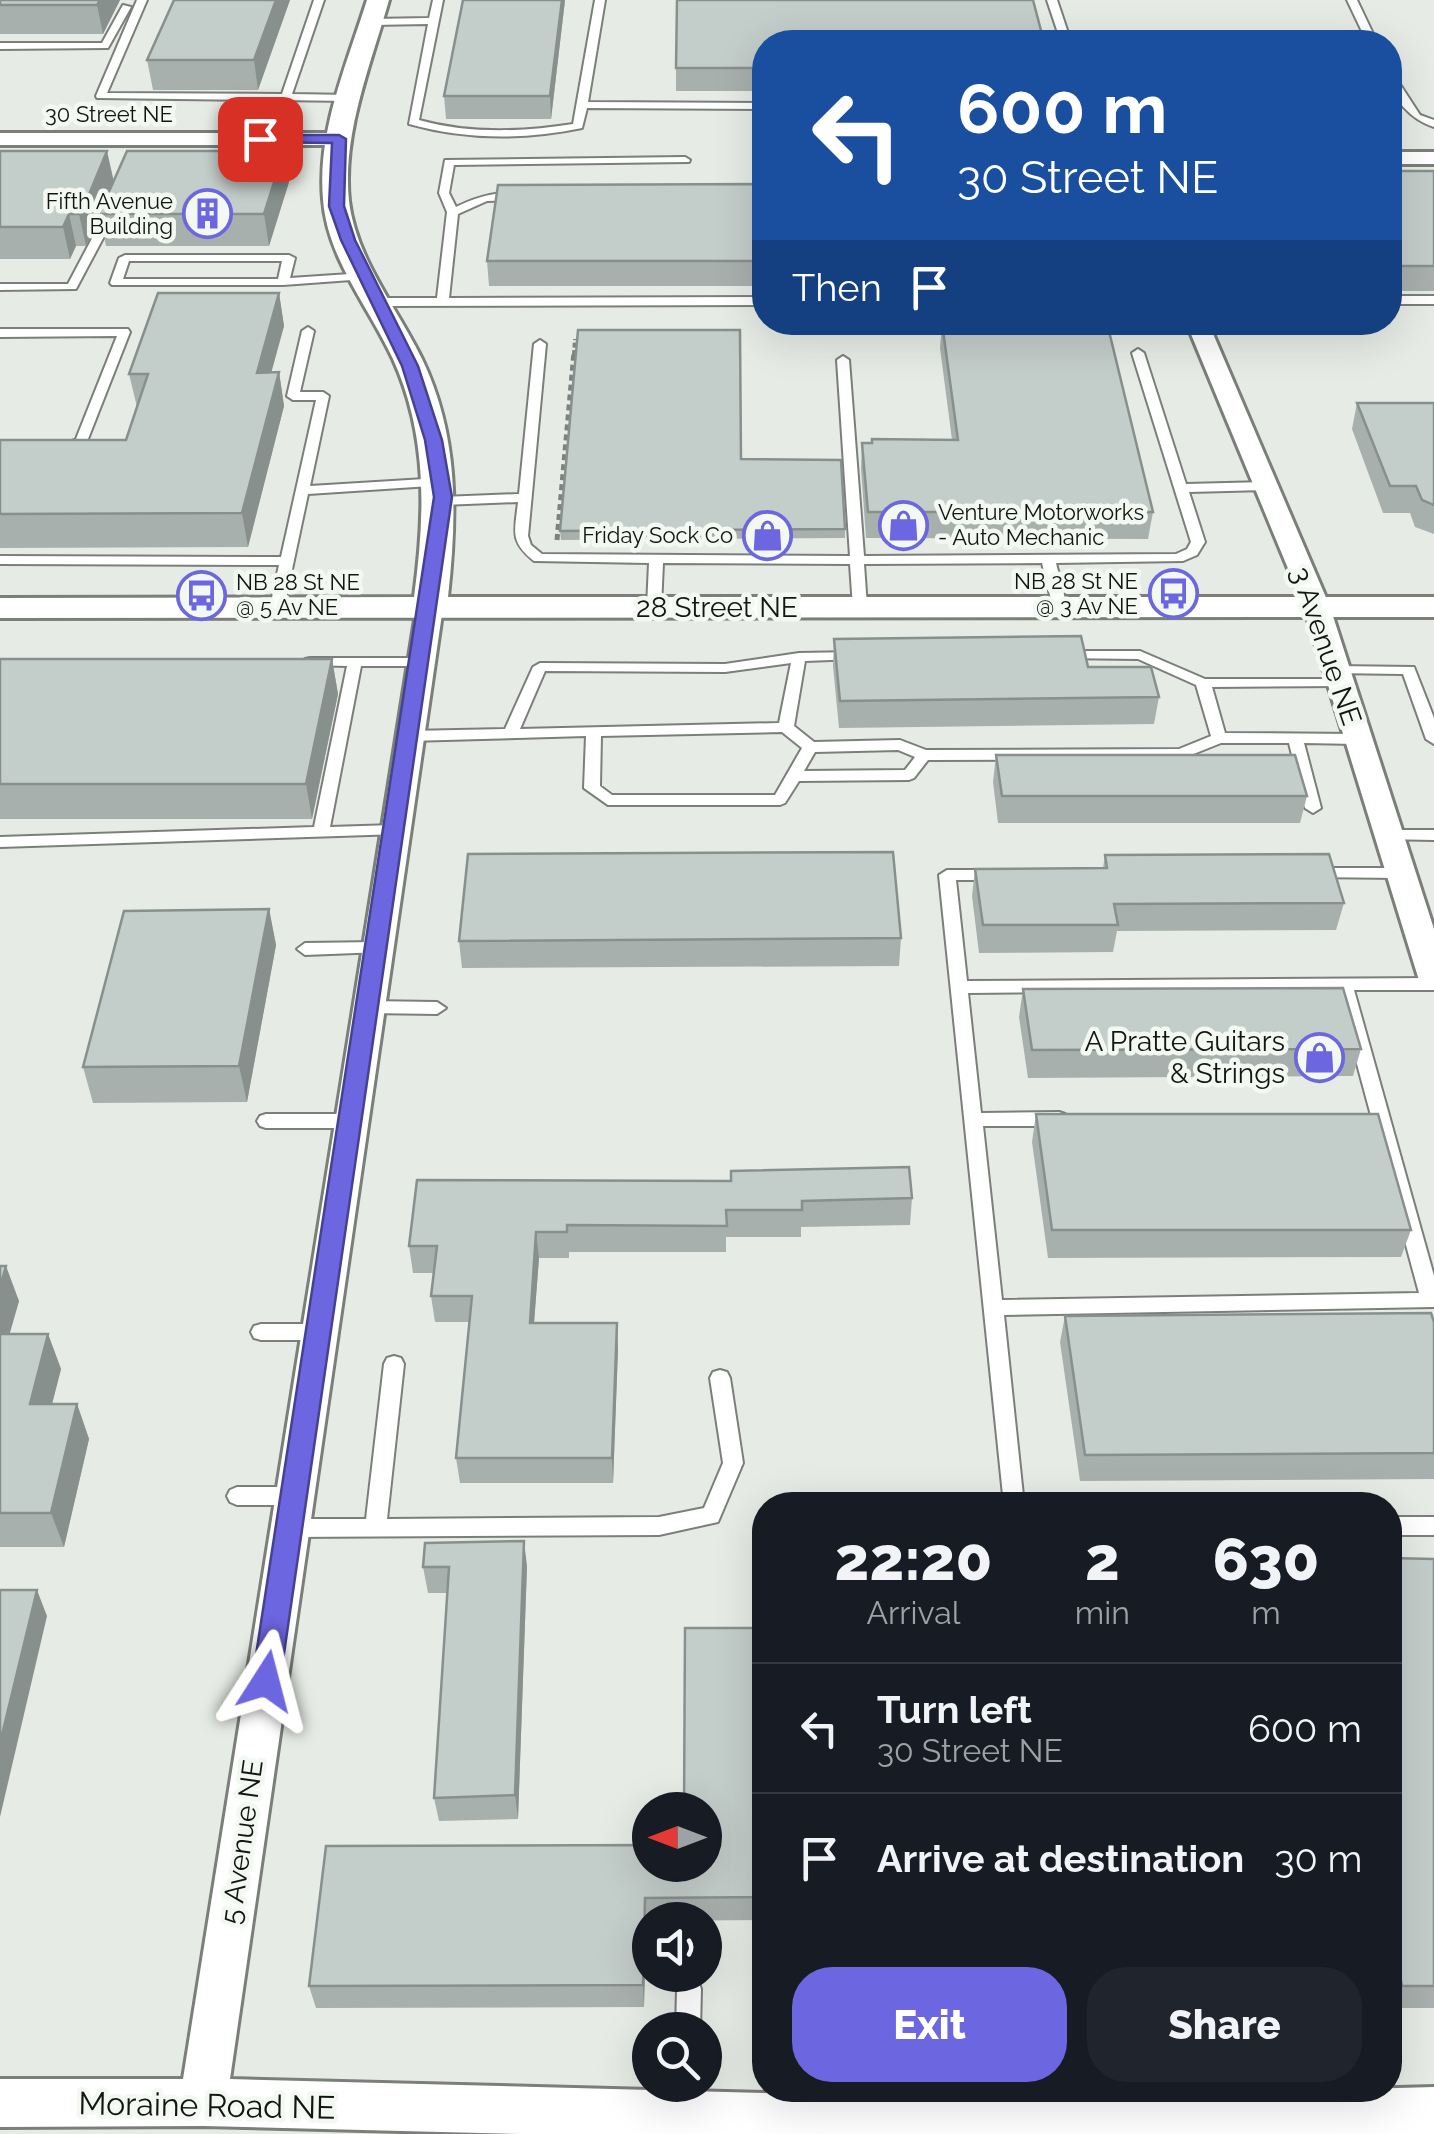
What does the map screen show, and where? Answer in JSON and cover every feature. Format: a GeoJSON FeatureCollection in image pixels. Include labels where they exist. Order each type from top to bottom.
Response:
{"type":"FeatureCollection","features":[{"type":"Feature","properties":{"kind":"street","name":"5 Avenue NE"},"geometry":{"type":"LineString","coordinates":[[209,2118],[291,1512],[430,607],[442,491],[434,440],[410,366],[365,276],[336,206],[339,139],[375,11]]}},
{"type":"Feature","properties":{"kind":"street","name":"30 Street NE"},"geometry":{"type":"LineString","coordinates":[[0,139],[138,146],[339,139]]}},
{"type":"Feature","properties":{"kind":"street"},"geometry":{"type":"LineString","coordinates":[[1402,158],[1434,158]]}},
{"type":"Feature","properties":{"kind":"street","name":"3 Avenue NE"},"geometry":{"type":"LineString","coordinates":[[1202,335],[1317,606],[1434,981]]}},
{"type":"Feature","properties":{"kind":"street","name":"28 Street NE"},"geometry":{"type":"LineString","coordinates":[[0,608],[1434,607]]}},
{"type":"Feature","properties":{"kind":"street","name":"Moraine Road NE"},"geometry":{"type":"LineString","coordinates":[[0,2103],[209,2118],[635,2102]]}},
{"type":"Feature","properties":{"kind":"street","name":"Moraine Road NE"},"geometry":{"type":"LineString","coordinates":[[710,2102],[996,2128],[1275,2103],[1434,2111]]}},
{"type":"Feature","properties":{"kind":"lane"},"geometry":{"type":"LineString","coordinates":[[0,46],[104,46],[129,0]]}},
{"type":"Feature","properties":{"kind":"lane"},"geometry":{"type":"LineString","coordinates":[[142,0],[101,96],[350,98]]}},
{"type":"Feature","properties":{"kind":"lane"},"geometry":{"type":"LineString","coordinates":[[286,97],[319,0]]}},
{"type":"Feature","properties":{"kind":"lane"},"geometry":{"type":"LineString","coordinates":[[438,0],[413,122],[438,130],[553,130],[578,126],[600,0]]}},
{"type":"Feature","properties":{"kind":"lane"},"geometry":{"type":"LineString","coordinates":[[1052,0],[1062,30]]}},
{"type":"Feature","properties":{"kind":"lane"},"geometry":{"type":"LineString","coordinates":[[1352,0],[1366,30]]}},
{"type":"Feature","properties":{"kind":"lane"},"geometry":{"type":"LineString","coordinates":[[375,11],[434,21]]}},
{"type":"Feature","properties":{"kind":"lane"},"geometry":{"type":"LineString","coordinates":[[1402,95],[1416,117],[1434,124]]}},
{"type":"Feature","properties":{"kind":"lane"},"geometry":{"type":"LineString","coordinates":[[582,105],[752,106]]}},
{"type":"Feature","properties":{"kind":"lane"},"geometry":{"type":"LineString","coordinates":[[443,301],[453,212],[444,192],[449,162],[685,160]]}},
{"type":"Feature","properties":{"kind":"lane"},"geometry":{"type":"LineString","coordinates":[[453,212],[485,198],[533,196]]}},
{"type":"Feature","properties":{"kind":"lane"},"geometry":{"type":"LineString","coordinates":[[0,287],[72,287],[116,202]]}},
{"type":"Feature","properties":{"kind":"lane"},"geometry":{"type":"LineString","coordinates":[[282,282],[289,258],[125,258],[116,282],[282,282],[365,276]]}},
{"type":"Feature","properties":{"kind":"lane"},"geometry":{"type":"LineString","coordinates":[[378,302],[752,300]]}},
{"type":"Feature","properties":{"kind":"lane"},"geometry":{"type":"LineString","coordinates":[[1402,300],[1434,300]]}},
{"type":"Feature","properties":{"kind":"lane"},"geometry":{"type":"LineString","coordinates":[[277,607],[322,396],[293,396],[308,331]]}},
{"type":"Feature","properties":{"kind":"lane"},"geometry":{"type":"LineString","coordinates":[[0,333],[124,332],[81,441],[66,450],[49,450]]}},
{"type":"Feature","properties":{"kind":"lane"},"geometry":{"type":"LineString","coordinates":[[540,344],[522,536],[525,548],[540,558],[1178,558],[1192,552],[1198,542],[1138,354]]}},
{"type":"Feature","properties":{"kind":"lane"},"geometry":{"type":"LineString","coordinates":[[843,360],[860,606]]}},
{"type":"Feature","properties":{"kind":"lane"},"geometry":{"type":"LineString","coordinates":[[1181,488],[1266,486]]}},
{"type":"Feature","properties":{"kind":"lane"},"geometry":{"type":"LineString","coordinates":[[302,490],[442,491],[525,498]]}},
{"type":"Feature","properties":{"kind":"lane"},"geometry":{"type":"LineString","coordinates":[[654,607],[656,559]]}},
{"type":"Feature","properties":{"kind":"lane"},"geometry":{"type":"LineString","coordinates":[[0,560],[287,560]]}},
{"type":"Feature","properties":{"kind":"lane"},"geometry":{"type":"LineString","coordinates":[[1048,560],[1060,606]]}},
{"type":"Feature","properties":{"kind":"lane"},"geometry":{"type":"LineString","coordinates":[[1043,655],[1140,655],[1203,683],[1410,670],[1434,739]]}},
{"type":"Feature","properties":{"kind":"lane"},"geometry":{"type":"LineString","coordinates":[[511,733],[540,668],[725,668],[798,656],[874,656]]}},
{"type":"Feature","properties":{"kind":"lane"},"geometry":{"type":"LineString","coordinates":[[786,728],[798,656]]}},
{"type":"Feature","properties":{"kind":"lane"},"geometry":{"type":"LineString","coordinates":[[295,662],[421,662]]}},
{"type":"Feature","properties":{"kind":"lane"},"geometry":{"type":"LineString","coordinates":[[321,831],[354,662]]}},
{"type":"Feature","properties":{"kind":"lane"},"geometry":{"type":"LineString","coordinates":[[1203,683],[1219,738]]}},
{"type":"Feature","properties":{"kind":"lane"},"geometry":{"type":"LineString","coordinates":[[409,736],[786,728],[810,747],[900,745],[924,755],[1181,754],[1219,738],[1357,739]]}},
{"type":"Feature","properties":{"kind":"lane"},"geometry":{"type":"LineString","coordinates":[[594,732],[592,788],[608,800],[780,800],[810,747]]}},
{"type":"Feature","properties":{"kind":"lane"},"geometry":{"type":"LineString","coordinates":[[1295,738],[1313,808]]}},
{"type":"Feature","properties":{"kind":"lane"},"geometry":{"type":"LineString","coordinates":[[793,776],[909,775],[924,755]]}},
{"type":"Feature","properties":{"kind":"lane"},"geometry":{"type":"LineString","coordinates":[[0,842],[394,830]]}},
{"type":"Feature","properties":{"kind":"lane"},"geometry":{"type":"LineString","coordinates":[[1387,834],[1434,835]]}},
{"type":"Feature","properties":{"kind":"lane"},"geometry":{"type":"LineString","coordinates":[[1304,873],[1400,872]]}},
{"type":"Feature","properties":{"kind":"lane"},"geometry":{"type":"LineString","coordinates":[[1013,1492],[947,875],[1026,875]]}},
{"type":"Feature","properties":{"kind":"lane"},"geometry":{"type":"LineString","coordinates":[[304,949],[376,948]]}},
{"type":"Feature","properties":{"kind":"lane"},"geometry":{"type":"LineString","coordinates":[[959,987],[1434,981]]}},
{"type":"Feature","properties":{"kind":"lane"},"geometry":{"type":"LineString","coordinates":[[994,1308],[1433,1304],[1370,1115],[1344,985]]}},
{"type":"Feature","properties":{"kind":"lane"},"geometry":{"type":"LineString","coordinates":[[366,1007],[437,1008]]}},
{"type":"Feature","properties":{"kind":"lane"},"geometry":{"type":"LineString","coordinates":[[974,1120],[1070,1119]]}},
{"type":"Feature","properties":{"kind":"lane"},"geometry":{"type":"LineString","coordinates":[[266,1121],[350,1121]]}},
{"type":"Feature","properties":{"kind":"lane"},"geometry":{"type":"LineString","coordinates":[[262,1332],[318,1332]]}},
{"type":"Feature","properties":{"kind":"lane"},"geometry":{"type":"LineString","coordinates":[[376,1528],[394,1364]]}},
{"type":"Feature","properties":{"kind":"lane"},"geometry":{"type":"LineString","coordinates":[[237,1496],[291,1512],[376,1528],[659,1526],[712,1516],[733,1464],[720,1378]]}},
{"type":"Feature","properties":{"kind":"lane"},"geometry":{"type":"LineString","coordinates":[[1402,1526],[1434,1526]]}},
{"type":"Feature","properties":{"kind":"path"},"geometry":{"type":"LineString","coordinates":[[557,541],[575,339]]}},
{"type":"Feature","properties":{"kind":"building"},"geometry":{"type":"Polygon","coordinates":[[[0,0],[100,0],[97,5],[0,5],[0,0]]]}},
{"type":"Feature","properties":{"kind":"building"},"geometry":{"type":"Polygon","coordinates":[[[174,0],[276,0],[254,60],[147,60],[174,0]]]}},
{"type":"Feature","properties":{"kind":"building"},"geometry":{"type":"Polygon","coordinates":[[[463,0],[562,0],[550,96],[444,96],[463,0]]]}},
{"type":"Feature","properties":{"kind":"building"},"geometry":{"type":"Polygon","coordinates":[[[677,0],[1033,0],[1041,30],[752,30],[752,68],[676,68],[677,0]]]}},
{"type":"Feature","properties":{"kind":"building"},"geometry":{"type":"Polygon","coordinates":[[[0,151],[107,151],[85,204],[79,214],[69,214],[63,227],[0,227],[0,151]]]}},
{"type":"Feature","properties":{"kind":"building"},"geometry":{"type":"Polygon","coordinates":[[[127,151],[284,151],[264,214],[99,214],[127,151]]]}},
{"type":"Feature","properties":{"kind":"building"},"geometry":{"type":"Polygon","coordinates":[[[1402,171],[1434,171],[1434,266],[1402,266],[1402,171]]]}},
{"type":"Feature","properties":{"kind":"building"},"geometry":{"type":"Polygon","coordinates":[[[752,184],[752,261],[487,261],[498,185],[752,184]]]}},
{"type":"Feature","properties":{"kind":"building"},"geometry":{"type":"Polygon","coordinates":[[[158,293],[279,293],[257,373],[279,372],[242,513],[0,514],[0,440],[126,440],[148,374],[129,374],[158,293]]]}},
{"type":"Feature","properties":{"kind":"building"},"geometry":{"type":"Polygon","coordinates":[[[578,330],[740,330],[741,459],[841,460],[845,529],[560,531],[578,330]]]}},
{"type":"Feature","properties":{"kind":"building"},"geometry":{"type":"Polygon","coordinates":[[[944,335],[1110,335],[1153,512],[868,512],[862,443],[872,443],[872,439],[958,440],[944,335]]]}},
{"type":"Feature","properties":{"kind":"building"},"geometry":{"type":"Polygon","coordinates":[[[1357,403],[1434,403],[1434,505],[1422,500],[1416,486],[1390,486],[1357,403]]]}},
{"type":"Feature","properties":{"kind":"building"},"geometry":{"type":"Polygon","coordinates":[[[1081,636],[1088,667],[1151,667],[1159,697],[840,701],[834,639],[1081,636]]]}},
{"type":"Feature","properties":{"kind":"building"},"geometry":{"type":"Polygon","coordinates":[[[0,659],[332,659],[306,784],[0,784],[0,659]]]}},
{"type":"Feature","properties":{"kind":"building"},"geometry":{"type":"Polygon","coordinates":[[[996,755],[1295,755],[1307,796],[1002,796],[996,755]]]}},
{"type":"Feature","properties":{"kind":"building"},"geometry":{"type":"Polygon","coordinates":[[[893,852],[901,938],[459,941],[468,854],[893,852]]]}},
{"type":"Feature","properties":{"kind":"building"},"geometry":{"type":"Polygon","coordinates":[[[1329,854],[1344,903],[1114,904],[1118,925],[983,925],[975,869],[1107,868],[1105,855],[1329,854]]]}},
{"type":"Feature","properties":{"kind":"building"},"geometry":{"type":"Polygon","coordinates":[[[269,909],[239,1066],[83,1067],[124,911],[269,909]]]}},
{"type":"Feature","properties":{"kind":"building"},"geometry":{"type":"Polygon","coordinates":[[[1343,988],[1361,1049],[1032,1050],[1023,989],[1343,988]]]}},
{"type":"Feature","properties":{"kind":"building"},"geometry":{"type":"Polygon","coordinates":[[[1036,1114],[1378,1114],[1411,1230],[1052,1230],[1036,1114]]]}},
{"type":"Feature","properties":{"kind":"building"},"geometry":{"type":"Polygon","coordinates":[[[909,1167],[912,1198],[802,1201],[802,1210],[726,1210],[727,1226],[567,1225],[567,1232],[536,1232],[530,1323],[617,1323],[612,1458],[456,1458],[472,1296],[431,1296],[437,1246],[409,1246],[417,1180],[731,1181],[731,1171],[909,1167]]]}},
{"type":"Feature","properties":{"kind":"building"},"geometry":{"type":"Polygon","coordinates":[[[0,1266],[6,1266],[0,1287],[0,1266]]]}},
{"type":"Feature","properties":{"kind":"building"},"geometry":{"type":"Polygon","coordinates":[[[1431,1313],[1434,1453],[1085,1455],[1065,1316],[1431,1313]]]}},
{"type":"Feature","properties":{"kind":"building"},"geometry":{"type":"Polygon","coordinates":[[[0,1334],[48,1334],[30,1404],[77,1404],[51,1513],[0,1513],[0,1334]]]}},
{"type":"Feature","properties":{"kind":"building"},"geometry":{"type":"Polygon","coordinates":[[[524,1541],[515,1795],[434,1798],[449,1567],[423,1567],[425,1543],[524,1541]]]}},
{"type":"Feature","properties":{"kind":"building"},"geometry":{"type":"Polygon","coordinates":[[[1402,1558],[1434,1559],[1434,1986],[1402,1986],[1402,1558]]]}},
{"type":"Feature","properties":{"kind":"building"},"geometry":{"type":"Polygon","coordinates":[[[0,1590],[37,1590],[0,1743],[0,1590]]]}},
{"type":"Feature","properties":{"kind":"building"},"geometry":{"type":"Polygon","coordinates":[[[685,1628],[752,1628],[752,1897],[645,1898],[645,1902],[632,1902],[632,1985],[309,1986],[326,1846],[632,1845],[632,1882],[722,1882],[722,1792],[684,1792],[685,1628]]]}},
{"type":"Feature","properties":{"kind":"place","name":"Fifth Avenue Building"},"geometry":{"type":"Point","coordinates":[208,214]}},
{"type":"Feature","properties":{"kind":"place","name":"Venture Motorworks - Auto Mechanic"},"geometry":{"type":"Point","coordinates":[903,525]}},
{"type":"Feature","properties":{"kind":"place","name":"Friday Sock Co"},"geometry":{"type":"Point","coordinates":[768,535]}},
{"type":"Feature","properties":{"kind":"place","name":"NB 28 St NE @ 3 Av NE"},"geometry":{"type":"Point","coordinates":[1173,594]}},
{"type":"Feature","properties":{"kind":"place","name":"NB 28 St NE @ 5 Av NE"},"geometry":{"type":"Point","coordinates":[201,595]}},
{"type":"Feature","properties":{"kind":"place","name":"A Pratte Guitars & Strings"},"geometry":{"type":"Point","coordinates":[1320,1057]}},
{"type":"Feature","properties":{"kind":"route"},"geometry":{"type":"LineString","coordinates":[[260,139],[339,139],[336,206],[348,240],[410,366],[434,440],[443,497],[430,607],[266,1681]]}}]}
